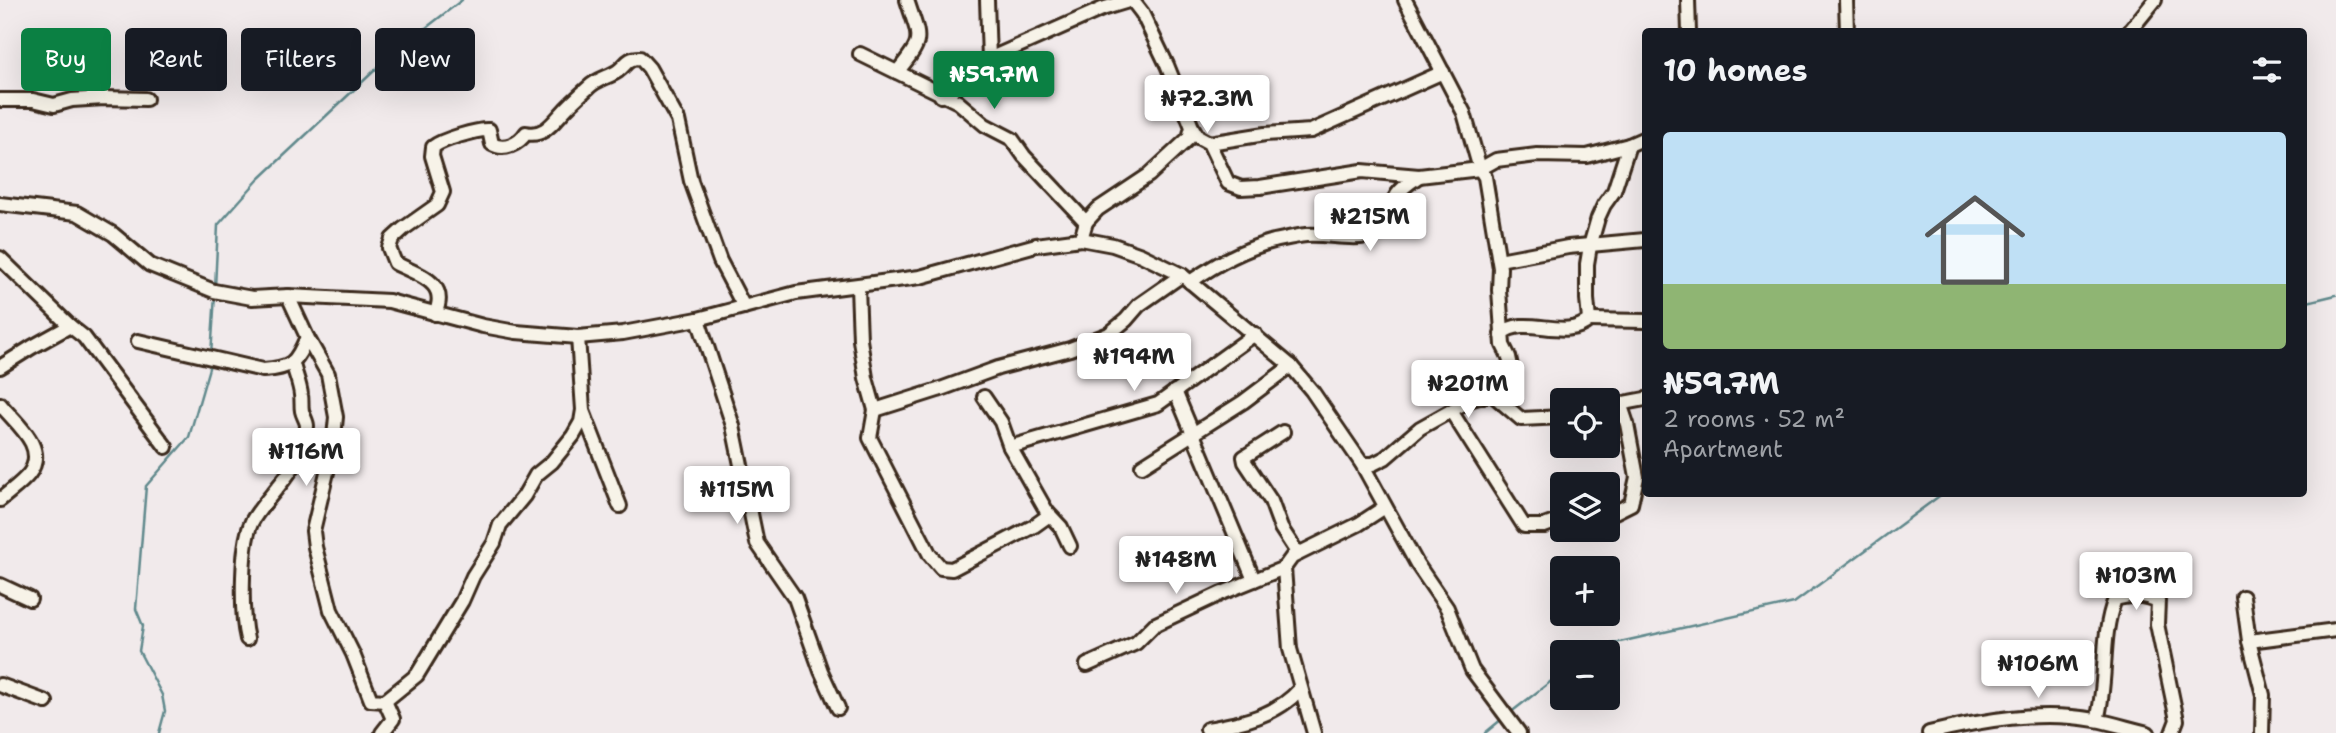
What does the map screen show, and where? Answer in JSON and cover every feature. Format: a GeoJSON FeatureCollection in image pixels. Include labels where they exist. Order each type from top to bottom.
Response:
{"type":"FeatureCollection","features":[{"type":"Feature","properties":{"kind":"street"},"geometry":{"type":"LineString","coordinates":[[897,72],[915,52],[919,33],[912,20],[907,0]]}},
{"type":"Feature","properties":{"kind":"street"},"geometry":{"type":"LineString","coordinates":[[987,0],[989,60]]}},
{"type":"Feature","properties":{"kind":"street"},"geometry":{"type":"LineString","coordinates":[[941,96],[958,86],[989,60],[1102,5],[1132,0],[1142,13],[1167,65],[1192,127],[1198,137],[1209,143],[1228,183],[1241,188],[1362,171],[1419,176],[1480,169],[1496,160],[1537,155],[1587,156],[1642,139]]}},
{"type":"Feature","properties":{"kind":"street"},"geometry":{"type":"LineString","coordinates":[[1362,464],[1373,464],[1385,458],[1420,428],[1472,399],[1505,390],[1512,382],[1513,375],[1501,334],[1499,260],[1485,177],[1480,169],[1464,113],[1405,0]]}},
{"type":"Feature","properties":{"kind":"street"},"geometry":{"type":"LineString","coordinates":[[1688,0],[1689,28]]}},
{"type":"Feature","properties":{"kind":"street"},"geometry":{"type":"LineString","coordinates":[[1846,0],[1847,28]]}},
{"type":"Feature","properties":{"kind":"street"},"geometry":{"type":"LineString","coordinates":[[2132,28],[2155,0]]}},
{"type":"Feature","properties":{"kind":"street"},"geometry":{"type":"LineString","coordinates":[[860,54],[958,102],[985,125],[1012,139],[1024,156],[1086,222]]}},
{"type":"Feature","properties":{"kind":"street"},"geometry":{"type":"LineString","coordinates":[[435,314],[440,294],[434,285],[428,279],[396,263],[389,248],[392,239],[436,205],[441,197],[443,192],[432,156],[433,147],[447,138],[456,139],[480,129],[489,130],[492,144],[497,147],[510,146],[526,133],[539,133],[549,128],[592,84],[633,58],[640,58],[649,68],[678,120],[691,181],[720,261],[744,307]]}},
{"type":"Feature","properties":{"kind":"street"},"geometry":{"type":"LineString","coordinates":[[1209,143],[1265,134],[1311,131],[1443,72]]}},
{"type":"Feature","properties":{"kind":"street"},"geometry":{"type":"LineString","coordinates":[[0,100],[33,100],[54,105],[72,100],[104,98],[146,100]]}},
{"type":"Feature","properties":{"kind":"street"},"geometry":{"type":"LineString","coordinates":[[1081,239],[1086,222],[1098,209],[1149,175],[1189,138],[1192,127]]}},
{"type":"Feature","properties":{"kind":"street"},"geometry":{"type":"LineString","coordinates":[[1501,334],[1513,326],[1564,329],[1585,325],[1589,320],[1587,264],[1590,246],[1598,218],[1614,191],[1629,145]]}},
{"type":"Feature","properties":{"kind":"street"},"geometry":{"type":"LineString","coordinates":[[875,410],[998,368],[1070,349],[1110,334],[1139,305],[1219,262],[1272,242],[1306,235],[1355,238],[1375,236],[1386,230],[1394,221],[1392,207],[1400,188],[1419,176]]}},
{"type":"Feature","properties":{"kind":"street"},"geometry":{"type":"LineString","coordinates":[[0,204],[77,213],[113,234],[150,265],[214,291],[252,298],[288,296],[389,302],[505,330],[578,337],[623,333],[698,319],[796,293],[920,277],[1036,245],[1081,239],[1113,245],[1141,255],[1186,279],[1255,334],[1291,366],[1312,391],[1362,464],[1417,565],[1447,608],[1472,670],[1519,733]]}},
{"type":"Feature","properties":{"kind":"street"},"geometry":{"type":"LineString","coordinates":[[1499,260],[1568,247],[1642,240]]}},
{"type":"Feature","properties":{"kind":"street"},"geometry":{"type":"LineString","coordinates":[[0,259],[90,344],[125,395],[166,447]]}},
{"type":"Feature","properties":{"kind":"street"},"geometry":{"type":"LineString","coordinates":[[858,287],[860,340],[875,410],[870,438],[930,555],[941,568],[952,569],[1034,526],[1048,516],[1047,512]]}},
{"type":"Feature","properties":{"kind":"street"},"geometry":{"type":"LineString","coordinates":[[288,296],[328,374],[336,416],[333,447],[313,531],[315,547],[331,610],[353,654],[371,700],[386,701],[416,675],[462,601],[473,576],[494,543],[500,525],[524,496],[536,475],[552,461],[581,422],[583,410],[578,337]]}},
{"type":"Feature","properties":{"kind":"street"},"geometry":{"type":"LineString","coordinates":[[698,319],[733,426],[757,543],[796,598],[821,671],[838,708]]}},
{"type":"Feature","properties":{"kind":"street"},"geometry":{"type":"LineString","coordinates":[[1589,320],[1642,321]]}},
{"type":"Feature","properties":{"kind":"street"},"geometry":{"type":"LineString","coordinates":[[0,367],[32,346],[69,327]]}},
{"type":"Feature","properties":{"kind":"street"},"geometry":{"type":"LineString","coordinates":[[1010,447],[1158,404],[1255,334]]}},
{"type":"Feature","properties":{"kind":"street"},"geometry":{"type":"LineString","coordinates":[[138,341],[263,370],[281,369],[293,364],[299,357],[307,337]]}},
{"type":"Feature","properties":{"kind":"street"},"geometry":{"type":"LineString","coordinates":[[247,639],[243,624],[245,612],[242,579],[252,520],[291,472],[307,425],[293,364]]}},
{"type":"Feature","properties":{"kind":"street"},"geometry":{"type":"LineString","coordinates":[[1142,466],[1243,401],[1291,366]]}},
{"type":"Feature","properties":{"kind":"street"},"geometry":{"type":"LineString","coordinates":[[1175,391],[1254,580]]}},
{"type":"Feature","properties":{"kind":"street"},"geometry":{"type":"LineString","coordinates":[[1493,395],[1521,419],[1550,418]]}},
{"type":"Feature","properties":{"kind":"street"},"geometry":{"type":"LineString","coordinates":[[984,397],[1001,422],[1010,447],[1047,512],[1061,527],[1070,546]]}},
{"type":"Feature","properties":{"kind":"street"},"geometry":{"type":"LineString","coordinates":[[1620,403],[1642,399]]}},
{"type":"Feature","properties":{"kind":"street"},"geometry":{"type":"LineString","coordinates":[[0,404],[30,438],[35,451],[35,463],[29,475],[0,500]]}},
{"type":"Feature","properties":{"kind":"street"},"geometry":{"type":"LineString","coordinates":[[583,410],[620,506]]}},
{"type":"Feature","properties":{"kind":"street"},"geometry":{"type":"LineString","coordinates":[[1451,411],[1524,526],[1550,524]]}},
{"type":"Feature","properties":{"kind":"street"},"geometry":{"type":"LineString","coordinates":[[1620,413],[1627,424],[1637,477],[1631,504],[1620,510]]}},
{"type":"Feature","properties":{"kind":"street"},"geometry":{"type":"LineString","coordinates":[[1283,432],[1244,457],[1271,501],[1280,528],[1298,554]]}},
{"type":"Feature","properties":{"kind":"street"},"geometry":{"type":"LineString","coordinates":[[1087,665],[1136,643],[1154,625],[1284,568],[1292,557],[1359,524],[1385,507]]}},
{"type":"Feature","properties":{"kind":"street"},"geometry":{"type":"LineString","coordinates":[[1284,568],[1290,649],[1314,733]]}},
{"type":"Feature","properties":{"kind":"street"},"geometry":{"type":"LineString","coordinates":[[0,585],[30,598]]}},
{"type":"Feature","properties":{"kind":"street"},"geometry":{"type":"LineString","coordinates":[[2096,720],[2103,697],[2107,619],[2115,600],[2130,595],[2146,596],[2158,601],[2157,624],[2177,720],[2172,733]]}},
{"type":"Feature","properties":{"kind":"street"},"geometry":{"type":"LineString","coordinates":[[2243,597],[2249,641],[2263,695],[2262,733]]}},
{"type":"Feature","properties":{"kind":"street"},"geometry":{"type":"LineString","coordinates":[[2249,641],[2336,630]]}},
{"type":"Feature","properties":{"kind":"street"},"geometry":{"type":"LineString","coordinates":[[0,685],[46,702]]}},
{"type":"Feature","properties":{"kind":"street"},"geometry":{"type":"LineString","coordinates":[[1207,729],[1243,723],[1282,706],[1300,689]]}},
{"type":"Feature","properties":{"kind":"street"},"geometry":{"type":"LineString","coordinates":[[382,733],[393,719],[386,701]]}},
{"type":"Feature","properties":{"kind":"street"},"geometry":{"type":"LineString","coordinates":[[1929,733],[1982,727],[2035,716],[2096,720],[2148,733]]}},
{"type":"Feature","properties":{"kind":"waterway"},"geometry":{"type":"LineString","coordinates":[[215,288],[218,225],[258,180],[391,55],[462,0]]}},
{"type":"Feature","properties":{"kind":"waterway"},"geometry":{"type":"LineString","coordinates":[[211,355],[215,295]]}},
{"type":"Feature","properties":{"kind":"waterway"},"geometry":{"type":"LineString","coordinates":[[2307,302],[2336,295]]}},
{"type":"Feature","properties":{"kind":"waterway"},"geometry":{"type":"LineString","coordinates":[[159,733],[165,711],[162,695],[139,651],[143,626],[136,609],[146,486],[189,437],[211,361]]}},
{"type":"Feature","properties":{"kind":"waterway"},"geometry":{"type":"LineString","coordinates":[[1620,642],[1794,603],[1938,497]]}},
{"type":"Feature","properties":{"kind":"waterway"},"geometry":{"type":"LineString","coordinates":[[1510,713],[1550,682]]}},
{"type":"Feature","properties":{"kind":"waterway"},"geometry":{"type":"LineString","coordinates":[[1485,733],[1502,719]]}}]}
